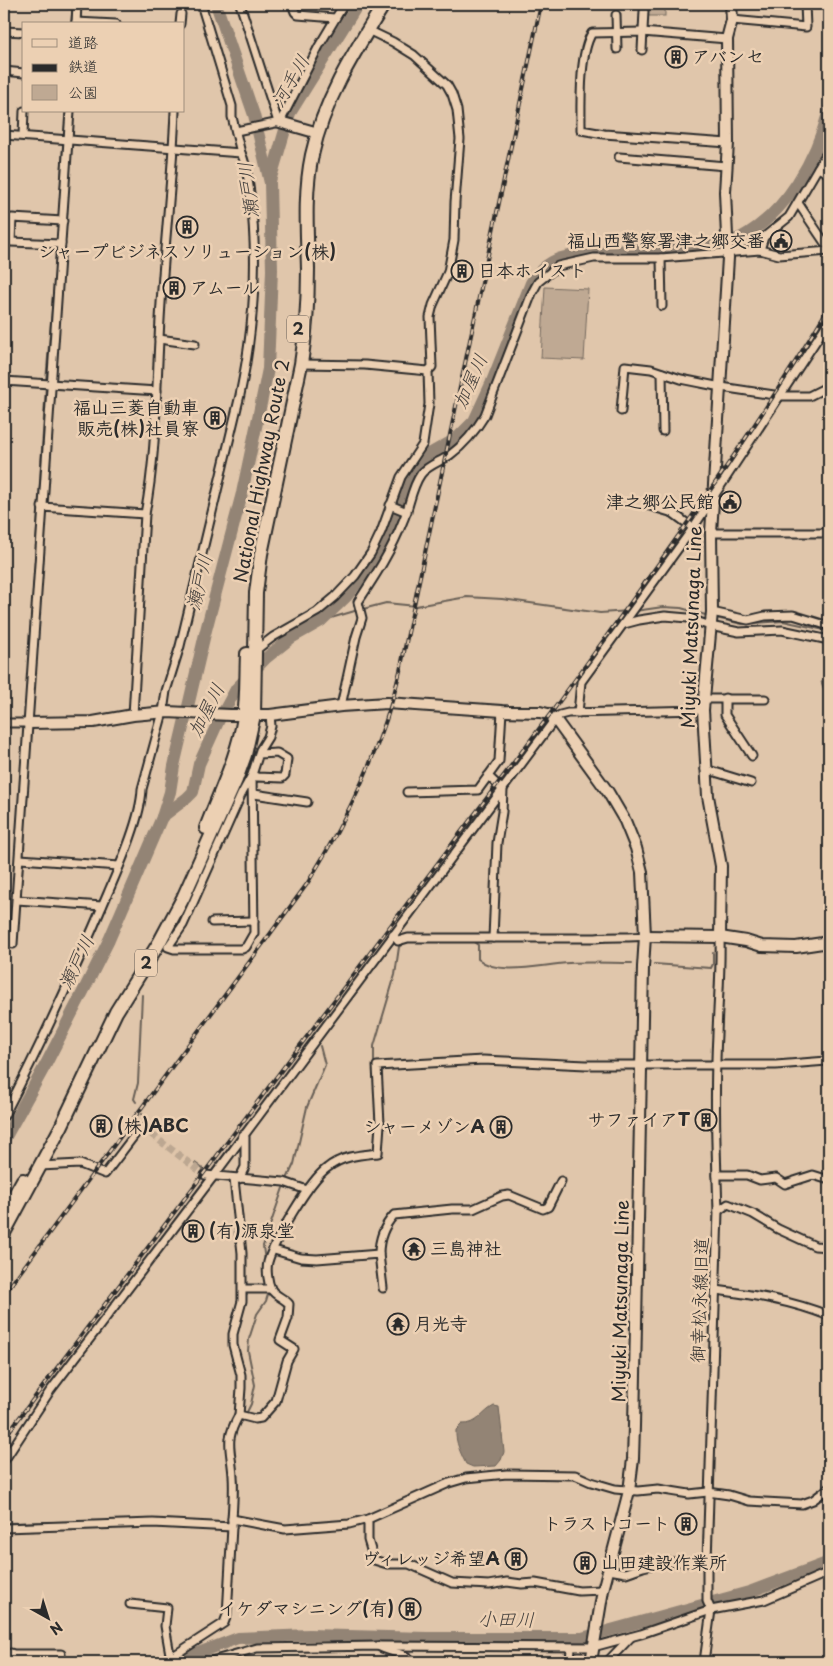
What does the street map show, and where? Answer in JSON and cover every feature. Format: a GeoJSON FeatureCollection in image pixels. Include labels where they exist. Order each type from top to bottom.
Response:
{"type":"FeatureCollection","features":[{"type":"Feature","properties":{"kind":"highway","name":"National Highway Route 2"},"geometry":{"type":"LineString","coordinates":[[252,658],[250,589],[253,553],[293,370],[298,334],[301,273],[299,217],[304,155],[310,130],[323,96],[334,73],[375,4]]}},
{"type":"Feature","properties":{"kind":"highway","name":"National Highway Route 2"},"geometry":{"type":"LineString","coordinates":[[4,1233],[61,1127],[116,1012],[163,945],[183,898],[236,793],[244,755],[249,715],[256,593],[261,554],[301,364],[305,334],[308,294],[306,217],[312,155],[310,130],[384,4]]}},
{"type":"Feature","properties":{"kind":"highway","name":"National Highway Route 2"},"geometry":{"type":"LineString","coordinates":[[4,1214],[50,1134],[106,1017],[158,930],[186,876],[234,759],[249,715]]}},
{"type":"Feature","properties":{"kind":"main road","name":"Miyuki Matsunaga Line"},"geometry":{"type":"LineString","coordinates":[[720,937],[720,866],[705,769],[703,710],[711,618],[712,498],[721,388],[728,245],[725,192],[728,143],[727,39],[732,20],[731,4]]}},
{"type":"Feature","properties":{"kind":"main road"},"geometry":{"type":"LineString","coordinates":[[278,122],[310,130]]}},
{"type":"Feature","properties":{"kind":"main road"},"geometry":{"type":"LineString","coordinates":[[26,723],[93,722],[165,712],[270,715],[341,706],[387,703],[540,712],[555,719]]}},
{"type":"Feature","properties":{"kind":"main road","name":"Miyuki Matsunaga Line"},"geometry":{"type":"LineString","coordinates":[[555,719],[608,792],[625,820],[636,848],[642,872],[645,936],[633,1459],[628,1491],[603,1590],[591,1662]]}},
{"type":"Feature","properties":{"kind":"main road"},"geometry":{"type":"LineString","coordinates":[[645,936],[720,937],[746,941],[762,946],[796,947],[829,942]]}},
{"type":"Feature","properties":{"kind":"street"},"geometry":{"type":"LineString","coordinates":[[76,22],[77,4]]}},
{"type":"Feature","properties":{"kind":"street"},"geometry":{"type":"LineString","coordinates":[[4,1116],[100,915],[102,906],[120,866],[142,802],[142,789],[165,712],[166,691],[180,646],[230,441],[245,369],[253,293],[254,236],[247,175],[238,131],[232,118],[232,106],[201,4]]}},
{"type":"Feature","properties":{"kind":"street"},"geometry":{"type":"LineString","coordinates":[[240,4],[278,122]]}},
{"type":"Feature","properties":{"kind":"street"},"geometry":{"type":"LineString","coordinates":[[292,4],[298,15],[335,18]]}},
{"type":"Feature","properties":{"kind":"street"},"geometry":{"type":"LineString","coordinates":[[238,131],[278,122],[344,4]]}},
{"type":"Feature","properties":{"kind":"street"},"geometry":{"type":"LineString","coordinates":[[732,20],[806,27],[805,4]]}},
{"type":"Feature","properties":{"kind":"street"},"geometry":{"type":"LineString","coordinates":[[642,50],[644,11]]}},
{"type":"Feature","properties":{"kind":"street"},"geometry":{"type":"LineString","coordinates":[[180,22],[181,14]]}},
{"type":"Feature","properties":{"kind":"street"},"geometry":{"type":"LineString","coordinates":[[616,15],[617,49]]}},
{"type":"Feature","properties":{"kind":"street"},"geometry":{"type":"LineString","coordinates":[[252,658],[273,637],[317,612],[355,576],[371,553],[381,532],[401,476],[423,444],[430,404],[428,371],[432,367],[430,317],[433,305],[448,272],[454,240],[460,139],[457,110],[452,94],[446,86],[414,55],[368,30]]}},
{"type":"Feature","properties":{"kind":"street"},"geometry":{"type":"LineString","coordinates":[[4,31],[22,32]]}},
{"type":"Feature","properties":{"kind":"street"},"geometry":{"type":"LineString","coordinates":[[727,39],[642,32],[592,33],[586,42],[582,84],[581,130],[604,134],[728,143]]}},
{"type":"Feature","properties":{"kind":"street"},"geometry":{"type":"LineString","coordinates":[[4,71],[22,72]]}},
{"type":"Feature","properties":{"kind":"street"},"geometry":{"type":"LineString","coordinates":[[23,136],[24,112]]}},
{"type":"Feature","properties":{"kind":"street"},"geometry":{"type":"LineString","coordinates":[[13,944],[20,859],[26,723],[42,507],[48,384],[70,112]]}},
{"type":"Feature","properties":{"kind":"street"},"geometry":{"type":"LineString","coordinates":[[133,715],[145,514],[151,483],[175,112]]}},
{"type":"Feature","properties":{"kind":"street"},"geometry":{"type":"LineString","coordinates":[[4,135],[241,153]]}},
{"type":"Feature","properties":{"kind":"street"},"geometry":{"type":"LineString","coordinates":[[760,250],[764,237],[788,217],[829,149]]}},
{"type":"Feature","properties":{"kind":"street"},"geometry":{"type":"LineString","coordinates":[[619,157],[726,166]]}},
{"type":"Feature","properties":{"kind":"street"},"geometry":{"type":"LineString","coordinates":[[818,168],[829,174]]}},
{"type":"Feature","properties":{"kind":"street"},"geometry":{"type":"LineString","coordinates":[[341,706],[362,618],[358,602],[391,548],[421,475],[427,468],[450,455],[466,441],[476,430],[485,415],[532,293],[538,282],[558,266],[594,258],[661,258],[728,245],[779,255],[829,250],[798,202]]}},
{"type":"Feature","properties":{"kind":"street"},"geometry":{"type":"LineString","coordinates":[[58,244],[11,242],[12,218],[60,221]]}},
{"type":"Feature","properties":{"kind":"street"},"geometry":{"type":"LineString","coordinates":[[661,258],[662,306]]}},
{"type":"Feature","properties":{"kind":"street"},"geometry":{"type":"LineString","coordinates":[[578,713],[581,682],[693,528],[829,321]]}},
{"type":"Feature","properties":{"kind":"street"},"geometry":{"type":"LineString","coordinates":[[159,339],[195,344]]}},
{"type":"Feature","properties":{"kind":"street"},"geometry":{"type":"LineString","coordinates":[[301,364],[365,365],[428,371]]}},
{"type":"Feature","properties":{"kind":"street"},"geometry":{"type":"LineString","coordinates":[[621,411],[625,366],[651,369],[681,379],[721,388],[781,396],[809,396],[829,386]]}},
{"type":"Feature","properties":{"kind":"street"},"geometry":{"type":"LineString","coordinates":[[662,373],[663,431]]}},
{"type":"Feature","properties":{"kind":"street"},"geometry":{"type":"LineString","coordinates":[[4,381],[157,391]]}},
{"type":"Feature","properties":{"kind":"street"},"geometry":{"type":"LineString","coordinates":[[391,506],[405,512]]}},
{"type":"Feature","properties":{"kind":"street"},"geometry":{"type":"LineString","coordinates":[[650,506],[673,513],[693,528]]}},
{"type":"Feature","properties":{"kind":"street"},"geometry":{"type":"LineString","coordinates":[[42,507],[145,514]]}},
{"type":"Feature","properties":{"kind":"street"},"geometry":{"type":"LineString","coordinates":[[711,533],[829,533]]}},
{"type":"Feature","properties":{"kind":"street"},"geometry":{"type":"LineString","coordinates":[[624,624],[665,616],[748,620],[765,616],[792,615],[829,626]]}},
{"type":"Feature","properties":{"kind":"street"},"geometry":{"type":"LineString","coordinates":[[711,618],[739,632],[782,630],[829,640]]}},
{"type":"Feature","properties":{"kind":"street"},"geometry":{"type":"LineString","coordinates":[[725,698],[725,715],[752,756]]}},
{"type":"Feature","properties":{"kind":"street"},"geometry":{"type":"LineString","coordinates":[[705,699],[765,699]]}},
{"type":"Feature","properties":{"kind":"street"},"geometry":{"type":"LineString","coordinates":[[4,1461],[50,1391],[209,1176],[243,1135],[501,787],[555,719],[560,715],[578,713],[703,710]]}},
{"type":"Feature","properties":{"kind":"street"},"geometry":{"type":"LineString","coordinates":[[407,792],[478,790],[499,761],[502,711]]}},
{"type":"Feature","properties":{"kind":"street"},"geometry":{"type":"LineString","coordinates":[[236,793],[252,775],[259,754],[268,737],[271,726],[270,715]]}},
{"type":"Feature","properties":{"kind":"street"},"geometry":{"type":"LineString","coordinates":[[4,723],[26,723]]}},
{"type":"Feature","properties":{"kind":"street"},"geometry":{"type":"LineString","coordinates":[[252,775],[282,778],[285,775],[287,759],[277,753],[259,754]]}},
{"type":"Feature","properties":{"kind":"street"},"geometry":{"type":"LineString","coordinates":[[705,769],[752,783]]}},
{"type":"Feature","properties":{"kind":"street"},"geometry":{"type":"LineString","coordinates":[[163,945],[174,949],[242,949],[246,947],[254,932],[254,794],[252,775]]}},
{"type":"Feature","properties":{"kind":"street"},"geometry":{"type":"LineString","coordinates":[[488,776],[501,787],[502,812],[497,843],[493,938]]}},
{"type":"Feature","properties":{"kind":"street"},"geometry":{"type":"LineString","coordinates":[[254,794],[308,802]]}},
{"type":"Feature","properties":{"kind":"street"},"geometry":{"type":"LineString","coordinates":[[20,859],[120,866]]}},
{"type":"Feature","properties":{"kind":"street"},"geometry":{"type":"LineString","coordinates":[[17,900],[102,906]]}},
{"type":"Feature","properties":{"kind":"street"},"geometry":{"type":"LineString","coordinates":[[212,922],[254,921]]}},
{"type":"Feature","properties":{"kind":"street"},"geometry":{"type":"LineString","coordinates":[[393,935],[398,941],[408,938],[596,938],[645,936]]}},
{"type":"Feature","properties":{"kind":"street","name":"御幸松永線旧道"},"geometry":{"type":"LineString","coordinates":[[710,1609],[707,1601],[708,1492],[718,1211],[716,1064],[721,970],[720,937]]}},
{"type":"Feature","properties":{"kind":"street"},"geometry":{"type":"LineString","coordinates":[[268,1289],[268,1262],[283,1229],[314,1180],[326,1168],[337,1161],[348,1157],[378,1153],[380,1124],[377,1066],[482,1060],[586,1065],[776,1065],[827,1061],[829,1059]]}},
{"type":"Feature","properties":{"kind":"street"},"geometry":{"type":"LineString","coordinates":[[40,1166],[80,1164],[105,1174],[140,1128],[143,1128]]}},
{"type":"Feature","properties":{"kind":"street"},"geometry":{"type":"LineString","coordinates":[[130,1604],[166,1608],[166,1626],[171,1660],[224,1623],[227,1615],[234,1492],[229,1456],[229,1440],[231,1430],[239,1414],[241,1388],[232,1334],[242,1301],[243,1289],[237,1179],[244,1166],[245,1137],[243,1135]]}},
{"type":"Feature","properties":{"kind":"street"},"geometry":{"type":"LineString","coordinates":[[717,1175],[747,1175],[760,1180],[776,1178],[785,1184],[814,1175],[829,1180]]}},
{"type":"Feature","properties":{"kind":"street"},"geometry":{"type":"LineString","coordinates":[[209,1176],[284,1182],[307,1190]]}},
{"type":"Feature","properties":{"kind":"street"},"geometry":{"type":"LineString","coordinates":[[383,1288],[379,1242],[394,1215],[452,1209],[473,1209],[502,1196],[509,1195],[543,1209],[548,1208],[561,1181]]}},
{"type":"Feature","properties":{"kind":"street"},"geometry":{"type":"LineString","coordinates":[[718,1211],[728,1204],[753,1214],[778,1229],[815,1246],[829,1247]]}},
{"type":"Feature","properties":{"kind":"street"},"geometry":{"type":"LineString","coordinates":[[274,1250],[301,1258],[317,1259],[379,1254]]}},
{"type":"Feature","properties":{"kind":"street"},"geometry":{"type":"LineString","coordinates":[[239,1414],[255,1419],[261,1418],[276,1401],[287,1360],[294,1349],[280,1340],[288,1318],[289,1304],[268,1289],[243,1289]]}},
{"type":"Feature","properties":{"kind":"street"},"geometry":{"type":"LineString","coordinates":[[716,1290],[804,1307],[829,1316]]}},
{"type":"Feature","properties":{"kind":"street"},"geometry":{"type":"LineString","coordinates":[[232,1519],[285,1529],[349,1524],[368,1520],[433,1489],[466,1478],[507,1474],[575,1475],[591,1482],[628,1491],[658,1489],[689,1494],[708,1492],[729,1495],[749,1501],[802,1504],[813,1500],[829,1488]]}},
{"type":"Feature","properties":{"kind":"street"},"geometry":{"type":"LineString","coordinates":[[368,1520],[368,1540],[374,1560],[387,1564],[409,1564],[452,1583],[489,1585],[507,1582],[535,1583],[579,1590],[603,1590]]}},
{"type":"Feature","properties":{"kind":"street"},"geometry":{"type":"LineString","coordinates":[[4,1528],[153,1523],[232,1528]]}},
{"type":"Feature","properties":{"kind":"street"},"geometry":{"type":"LineString","coordinates":[[608,1570],[626,1573],[643,1566],[665,1562],[707,1562]]}},
{"type":"Feature","properties":{"kind":"street"},"geometry":{"type":"LineString","coordinates":[[208,1662],[257,1648],[540,1645],[571,1648],[595,1640],[633,1636],[710,1609],[764,1600],[829,1572]]}},
{"type":"Feature","properties":{"kind":"street"},"geometry":{"type":"LineString","coordinates":[[704,1662],[710,1609]]}},
{"type":"Feature","properties":{"kind":"street"},"geometry":{"type":"LineString","coordinates":[[607,1662],[633,1636]]}},
{"type":"Feature","properties":{"kind":"street"},"geometry":{"type":"LineString","coordinates":[[378,1646],[410,1658],[413,1662]]}},
{"type":"Feature","properties":{"kind":"street"},"geometry":{"type":"LineString","coordinates":[[570,1662],[571,1648]]}},
{"type":"Feature","properties":{"kind":"street"},"geometry":{"type":"LineString","coordinates":[[10,1662],[7,1653],[61,1654],[60,1662]]}},
{"type":"Feature","properties":{"kind":"green space"},"geometry":{"type":"Polygon","coordinates":[[[646,9],[665,9],[665,16],[646,16],[646,9]]]}},
{"type":"Feature","properties":{"kind":"green space"},"geometry":{"type":"Polygon","coordinates":[[[545,287],[588,289],[584,360],[541,358],[545,287]]]}},
{"type":"Feature","properties":{"kind":"shaded area"},"geometry":{"type":"Polygon","coordinates":[[[829,679],[829,703],[821,682],[829,679]]]}},
{"type":"Feature","properties":{"kind":"shaded area"},"geometry":{"type":"Polygon","coordinates":[[[494,1406],[499,1407],[504,1452],[496,1466],[473,1467],[466,1464],[462,1456],[457,1443],[456,1430],[462,1424],[476,1420],[494,1406]]]}},
{"type":"Feature","properties":{"kind":"waterway"},"geometry":{"type":"LineString","coordinates":[[71,22],[73,4]]}},
{"type":"Feature","properties":{"kind":"waterway","name":"瀬戸川"},"geometry":{"type":"LineString","coordinates":[[4,1140],[46,1064],[109,940],[162,817],[170,792],[174,766],[205,634],[242,493],[268,369],[272,270],[270,183],[254,115],[216,4]]}},
{"type":"Feature","properties":{"kind":"waterway","name":"河手川"},"geometry":{"type":"LineString","coordinates":[[270,181],[290,113],[358,4]]}},
{"type":"Feature","properties":{"kind":"waterway","name":"加屋川"},"geometry":{"type":"LineString","coordinates":[[162,817],[193,792],[199,764],[218,722],[236,689],[266,658],[291,638],[321,621],[346,597],[372,563],[384,542],[414,470],[424,457],[456,439],[474,421],[491,384],[531,283],[540,271],[557,260],[572,256],[632,249],[698,246],[740,238],[772,214],[797,183],[816,147],[829,110]]}},
{"type":"Feature","properties":{"kind":"waterway"},"geometry":{"type":"LineString","coordinates":[[64,135],[66,112]]}},
{"type":"Feature","properties":{"kind":"waterway"},"geometry":{"type":"LineString","coordinates":[[59,218],[63,146]]}},
{"type":"Feature","properties":{"kind":"waterway"},"geometry":{"type":"LineString","coordinates":[[57,241],[59,223]]}},
{"type":"Feature","properties":{"kind":"waterway"},"geometry":{"type":"LineString","coordinates":[[55,268],[57,245]]}},
{"type":"Feature","properties":{"kind":"waterway"},"geometry":{"type":"LineString","coordinates":[[46,381],[55,273]]}},
{"type":"Feature","properties":{"kind":"waterway"},"geometry":{"type":"LineString","coordinates":[[25,720],[46,385]]}},
{"type":"Feature","properties":{"kind":"waterway"},"geometry":{"type":"LineString","coordinates":[[363,609],[386,603],[416,606],[467,597],[502,599],[600,613],[630,611]]}},
{"type":"Feature","properties":{"kind":"waterway"},"geometry":{"type":"LineString","coordinates":[[635,611],[663,607],[681,608],[709,616]]}},
{"type":"Feature","properties":{"kind":"waterway"},"geometry":{"type":"LineString","coordinates":[[321,621],[358,610]]}},
{"type":"Feature","properties":{"kind":"waterway"},"geometry":{"type":"LineString","coordinates":[[716,618],[742,624],[783,621],[829,631]]}},
{"type":"Feature","properties":{"kind":"waterway"},"geometry":{"type":"LineString","coordinates":[[501,785],[541,731]]}},
{"type":"Feature","properties":{"kind":"waterway"},"geometry":{"type":"LineString","coordinates":[[210,1173],[471,825]]}},
{"type":"Feature","properties":{"kind":"waterway"},"geometry":{"type":"LineString","coordinates":[[374,1064],[374,1046],[395,975],[399,947],[404,943],[412,941]]}},
{"type":"Feature","properties":{"kind":"waterway"},"geometry":{"type":"LineString","coordinates":[[472,941],[478,945],[478,959],[498,967],[522,968],[577,963],[632,963]]}},
{"type":"Feature","properties":{"kind":"waterway"},"geometry":{"type":"LineString","coordinates":[[4,949],[9,949],[10,942]]}},
{"type":"Feature","properties":{"kind":"waterway"},"geometry":{"type":"LineString","coordinates":[[654,964],[711,968],[713,953]]}},
{"type":"Feature","properties":{"kind":"waterway"},"geometry":{"type":"LineString","coordinates":[[136,1102],[134,1099],[138,1083],[142,995]]}},
{"type":"Feature","properties":{"kind":"waterway"},"geometry":{"type":"LineString","coordinates":[[287,1179],[294,1164],[307,1107],[325,1065],[320,1046]]}},
{"type":"Feature","properties":{"kind":"waterway"},"geometry":{"type":"LineString","coordinates":[[374,1077],[376,1109]]}},
{"type":"Feature","properties":{"kind":"waterway"},"geometry":{"type":"LineString","coordinates":[[142,1114],[147,1127]]}},
{"type":"Feature","properties":{"kind":"waterway"},"geometry":{"type":"LineString","coordinates":[[376,1117],[376,1134]]}},
{"type":"Feature","properties":{"kind":"waterway"},"geometry":{"type":"LineString","coordinates":[[305,1187],[328,1164],[343,1156],[374,1149],[375,1142]]}},
{"type":"Feature","properties":{"kind":"waterway"},"geometry":{"type":"LineString","coordinates":[[195,1163],[207,1172]]}},
{"type":"Feature","properties":{"kind":"waterway"},"geometry":{"type":"LineString","coordinates":[[4,1454],[47,1389],[207,1177]]}},
{"type":"Feature","properties":{"kind":"waterway"},"geometry":{"type":"LineString","coordinates":[[265,1262],[263,1246],[283,1188]]}},
{"type":"Feature","properties":{"kind":"waterway"},"geometry":{"type":"LineString","coordinates":[[246,1414],[251,1404],[255,1385],[248,1351],[249,1339],[257,1314],[266,1301],[269,1291]]}},
{"type":"Feature","properties":{"kind":"waterway"},"geometry":{"type":"LineString","coordinates":[[237,1426],[243,1418]]}},
{"type":"Feature","properties":{"kind":"waterway"},"geometry":{"type":"LineString","coordinates":[[236,1472],[238,1483],[237,1497]]}},
{"type":"Feature","properties":{"kind":"waterway"},"geometry":{"type":"LineString","coordinates":[[4,1523],[106,1521]]}},
{"type":"Feature","properties":{"kind":"waterway","name":"小田川"},"geometry":{"type":"LineString","coordinates":[[174,1662],[238,1638],[309,1635],[427,1638],[582,1638],[749,1592],[829,1562]]}},
{"type":"Feature","properties":{"kind":"tunnel"},"geometry":{"type":"LineString","coordinates":[[143,1128],[205,1175]]}},
{"type":"Feature","properties":{"kind":"railway"},"geometry":{"type":"LineString","coordinates":[[4,1294],[307,884],[350,807],[373,755],[393,700],[400,671],[541,4]]}},
{"type":"Feature","properties":{"kind":"railway"},"geometry":{"type":"LineString","coordinates":[[4,1438],[554,709],[731,460],[829,307]]}},
{"type":"Feature","properties":{"kind":"place","name":"アバンセ"},"geometry":{"type":"Point","coordinates":[676,57]}},
{"type":"Feature","properties":{"kind":"place","name":"シャープビジネスソリューション(株)"},"geometry":{"type":"Point","coordinates":[187,227]}},
{"type":"Feature","properties":{"kind":"place","name":"福山西警察署津之郷交番"},"geometry":{"type":"Point","coordinates":[781,241]}},
{"type":"Feature","properties":{"kind":"place","name":"日本ホイスト"},"geometry":{"type":"Point","coordinates":[462,271]}},
{"type":"Feature","properties":{"kind":"place","name":"アムール"},"geometry":{"type":"Point","coordinates":[174,288]}},
{"type":"Feature","properties":{"kind":"place","name":"福山三菱自動車 販売(株)社員寮"},"geometry":{"type":"Point","coordinates":[215,418]}},
{"type":"Feature","properties":{"kind":"place","name":"津之郷公民館"},"geometry":{"type":"Point","coordinates":[730,502]}},
{"type":"Feature","properties":{"kind":"place","name":"サファイアT"},"geometry":{"type":"Point","coordinates":[706,1120]}},
{"type":"Feature","properties":{"kind":"place","name":"(株)ABC"},"geometry":{"type":"Point","coordinates":[101,1126]}},
{"type":"Feature","properties":{"kind":"place","name":"シャーメゾンA"},"geometry":{"type":"Point","coordinates":[501,1127]}},
{"type":"Feature","properties":{"kind":"place","name":"(有)源泉堂"},"geometry":{"type":"Point","coordinates":[193,1231]}},
{"type":"Feature","properties":{"kind":"place","name":"三島神社"},"geometry":{"type":"Point","coordinates":[414,1249]}},
{"type":"Feature","properties":{"kind":"place","name":"月光寺"},"geometry":{"type":"Point","coordinates":[398,1324]}},
{"type":"Feature","properties":{"kind":"place","name":"トラストコート"},"geometry":{"type":"Point","coordinates":[686,1524]}},
{"type":"Feature","properties":{"kind":"place","name":"ヴィレッジ希望A"},"geometry":{"type":"Point","coordinates":[516,1559]}},
{"type":"Feature","properties":{"kind":"place","name":"山田建設作業所"},"geometry":{"type":"Point","coordinates":[585,1563]}},
{"type":"Feature","properties":{"kind":"place","name":"イケダマシニング(有)"},"geometry":{"type":"Point","coordinates":[410,1609]}}]}
